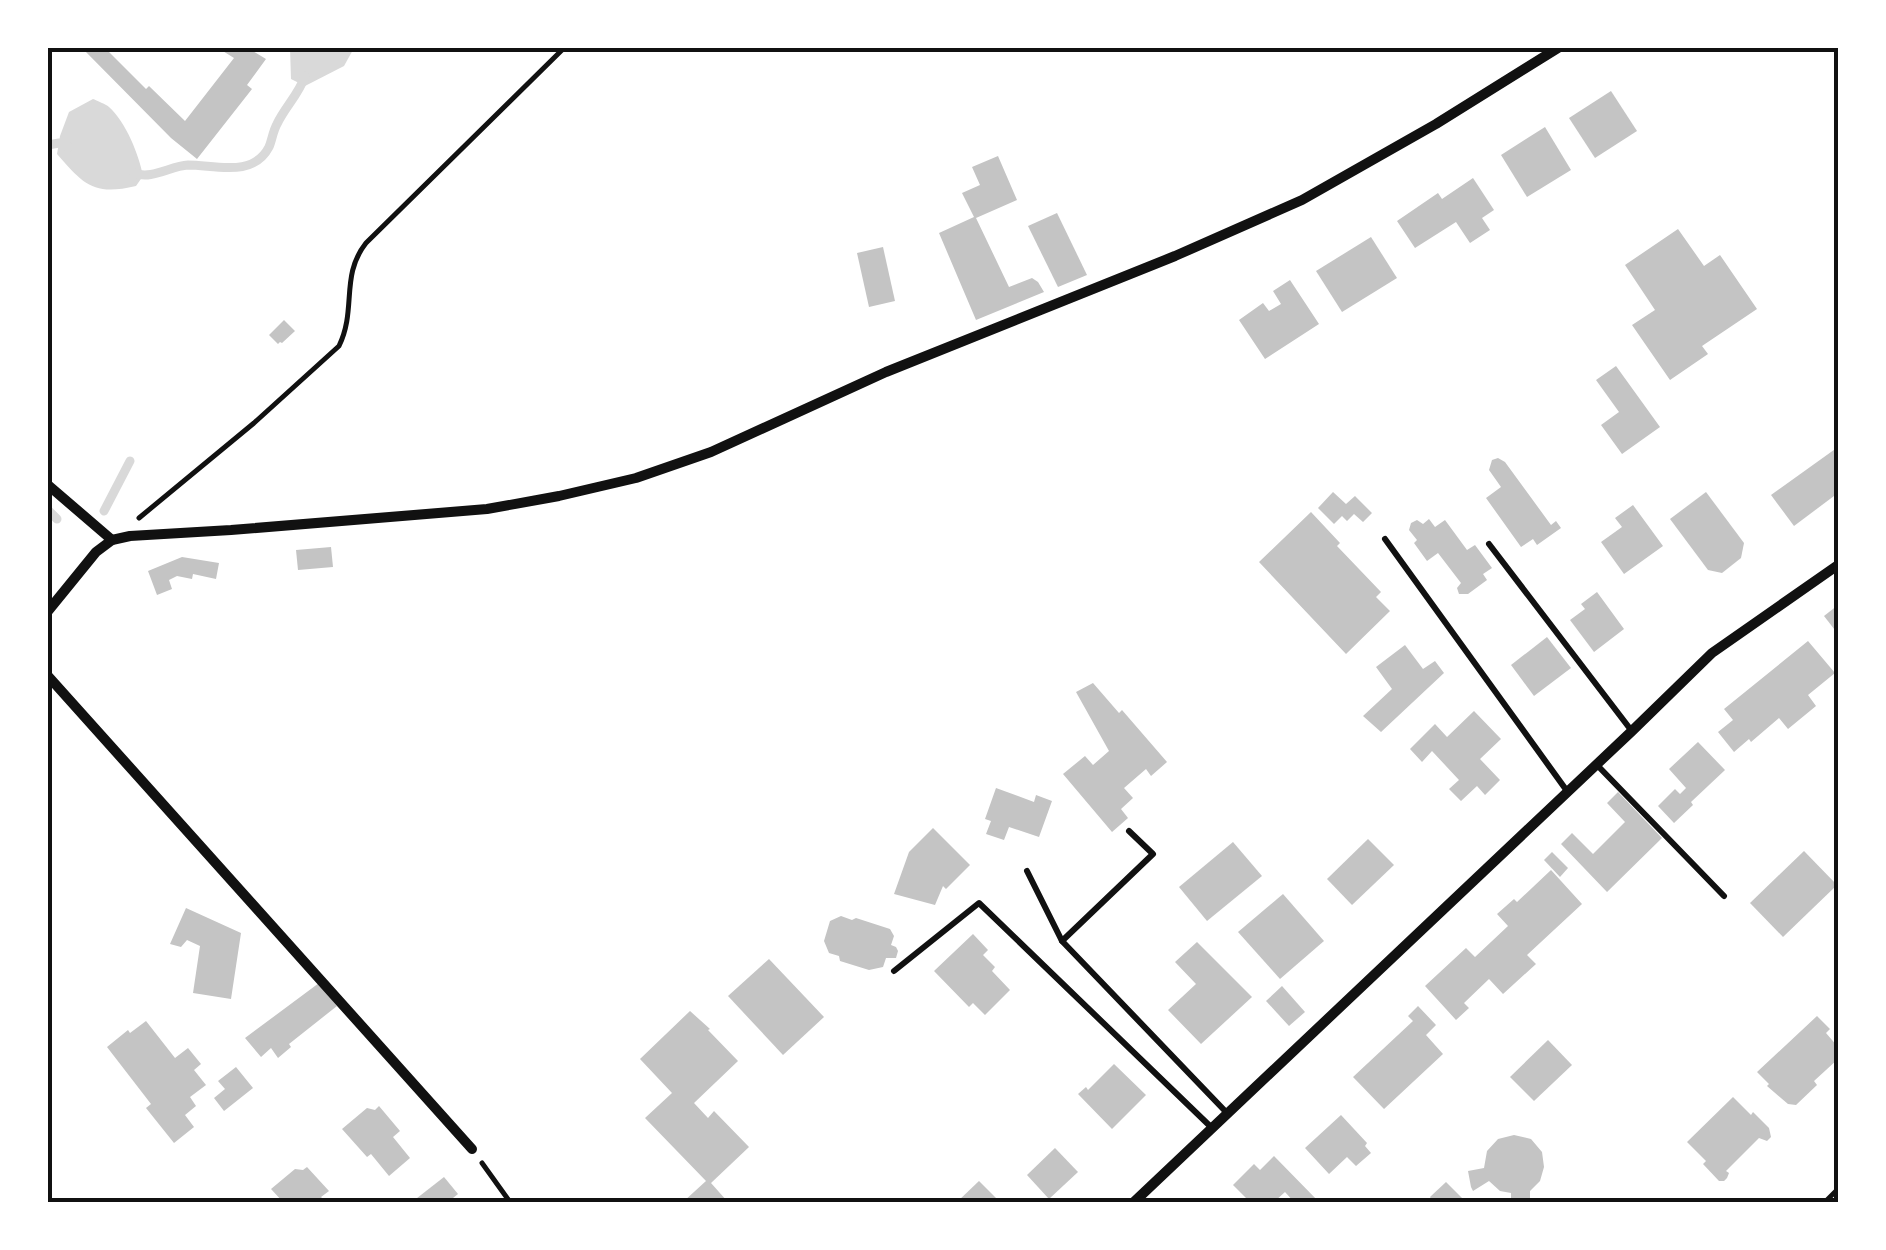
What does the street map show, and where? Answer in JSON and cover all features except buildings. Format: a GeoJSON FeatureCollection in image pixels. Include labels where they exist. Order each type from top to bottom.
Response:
{"type":"FeatureCollection","features":[{"type":"Feature","properties":{"kind":"street"},"geometry":{"type":"LineString","coordinates":[[48,611],[86,562],[112,540],[487,509],[636,478],[711,452],[900,366],[1175,256],[1302,200],[1436,124],[1558,48]]}},
{"type":"Feature","properties":{"kind":"street"},"geometry":{"type":"LineString","coordinates":[[48,485],[112,540]]}},
{"type":"Feature","properties":{"kind":"street"},"geometry":{"type":"LineString","coordinates":[[1134,1202],[1712,653],[1838,565]]}},
{"type":"Feature","properties":{"kind":"street"},"geometry":{"type":"LineString","coordinates":[[48,676],[472,1148]]}},
{"type":"Feature","properties":{"kind":"lane"},"geometry":{"type":"LineString","coordinates":[[1385,539],[1566,792]]}},
{"type":"Feature","properties":{"kind":"lane"},"geometry":{"type":"LineString","coordinates":[[1489,544],[1632,731]]}},
{"type":"Feature","properties":{"kind":"lane"},"geometry":{"type":"LineString","coordinates":[[1597,764],[1724,896]]}},
{"type":"Feature","properties":{"kind":"lane"},"geometry":{"type":"LineString","coordinates":[[1062,941],[1153,854],[1129,831]]}},
{"type":"Feature","properties":{"kind":"lane"},"geometry":{"type":"LineString","coordinates":[[1027,872],[1062,941],[1228,1114]]}},
{"type":"Feature","properties":{"kind":"lane"},"geometry":{"type":"LineString","coordinates":[[894,971],[979,902],[1212,1128]]}},
{"type":"Feature","properties":{"kind":"path"},"geometry":{"type":"LineString","coordinates":[[130,536],[142,514],[254,423],[339,346],[346,330],[356,255],[564,48]]}},
{"type":"Feature","properties":{"kind":"path"},"geometry":{"type":"LineString","coordinates":[[472,1148],[510,1202]]}},
{"type":"Feature","properties":{"kind":"path"},"geometry":{"type":"LineString","coordinates":[[1825,1202],[1838,1190]]}},
{"type":"Feature","properties":{"kind":"shaded area"},"geometry":{"type":"Polygon","coordinates":[[[290,48],[354,48],[344,66],[305,86],[291,79],[290,48]]]}},
{"type":"Feature","properties":{"kind":"shaded area"},"geometry":{"type":"Polygon","coordinates":[[[93,99],[115,113],[131,139],[143,176],[136,186],[110,190],[91,185],[57,154],[69,112],[93,99]]]}},
{"type":"Feature","properties":{"kind":"waterway"},"geometry":{"type":"LineString","coordinates":[[134,173],[148,175],[188,165],[233,168],[253,163],[269,147],[277,124],[305,76]]}},
{"type":"Feature","properties":{"kind":"waterway"},"geometry":{"type":"LineString","coordinates":[[48,145],[59,143],[69,147]]}},
{"type":"Feature","properties":{"kind":"waterway"},"geometry":{"type":"LineString","coordinates":[[104,511],[130,461]]}},
{"type":"Feature","properties":{"kind":"waterway"},"geometry":{"type":"LineString","coordinates":[[48,510],[57,519]]}}]}
